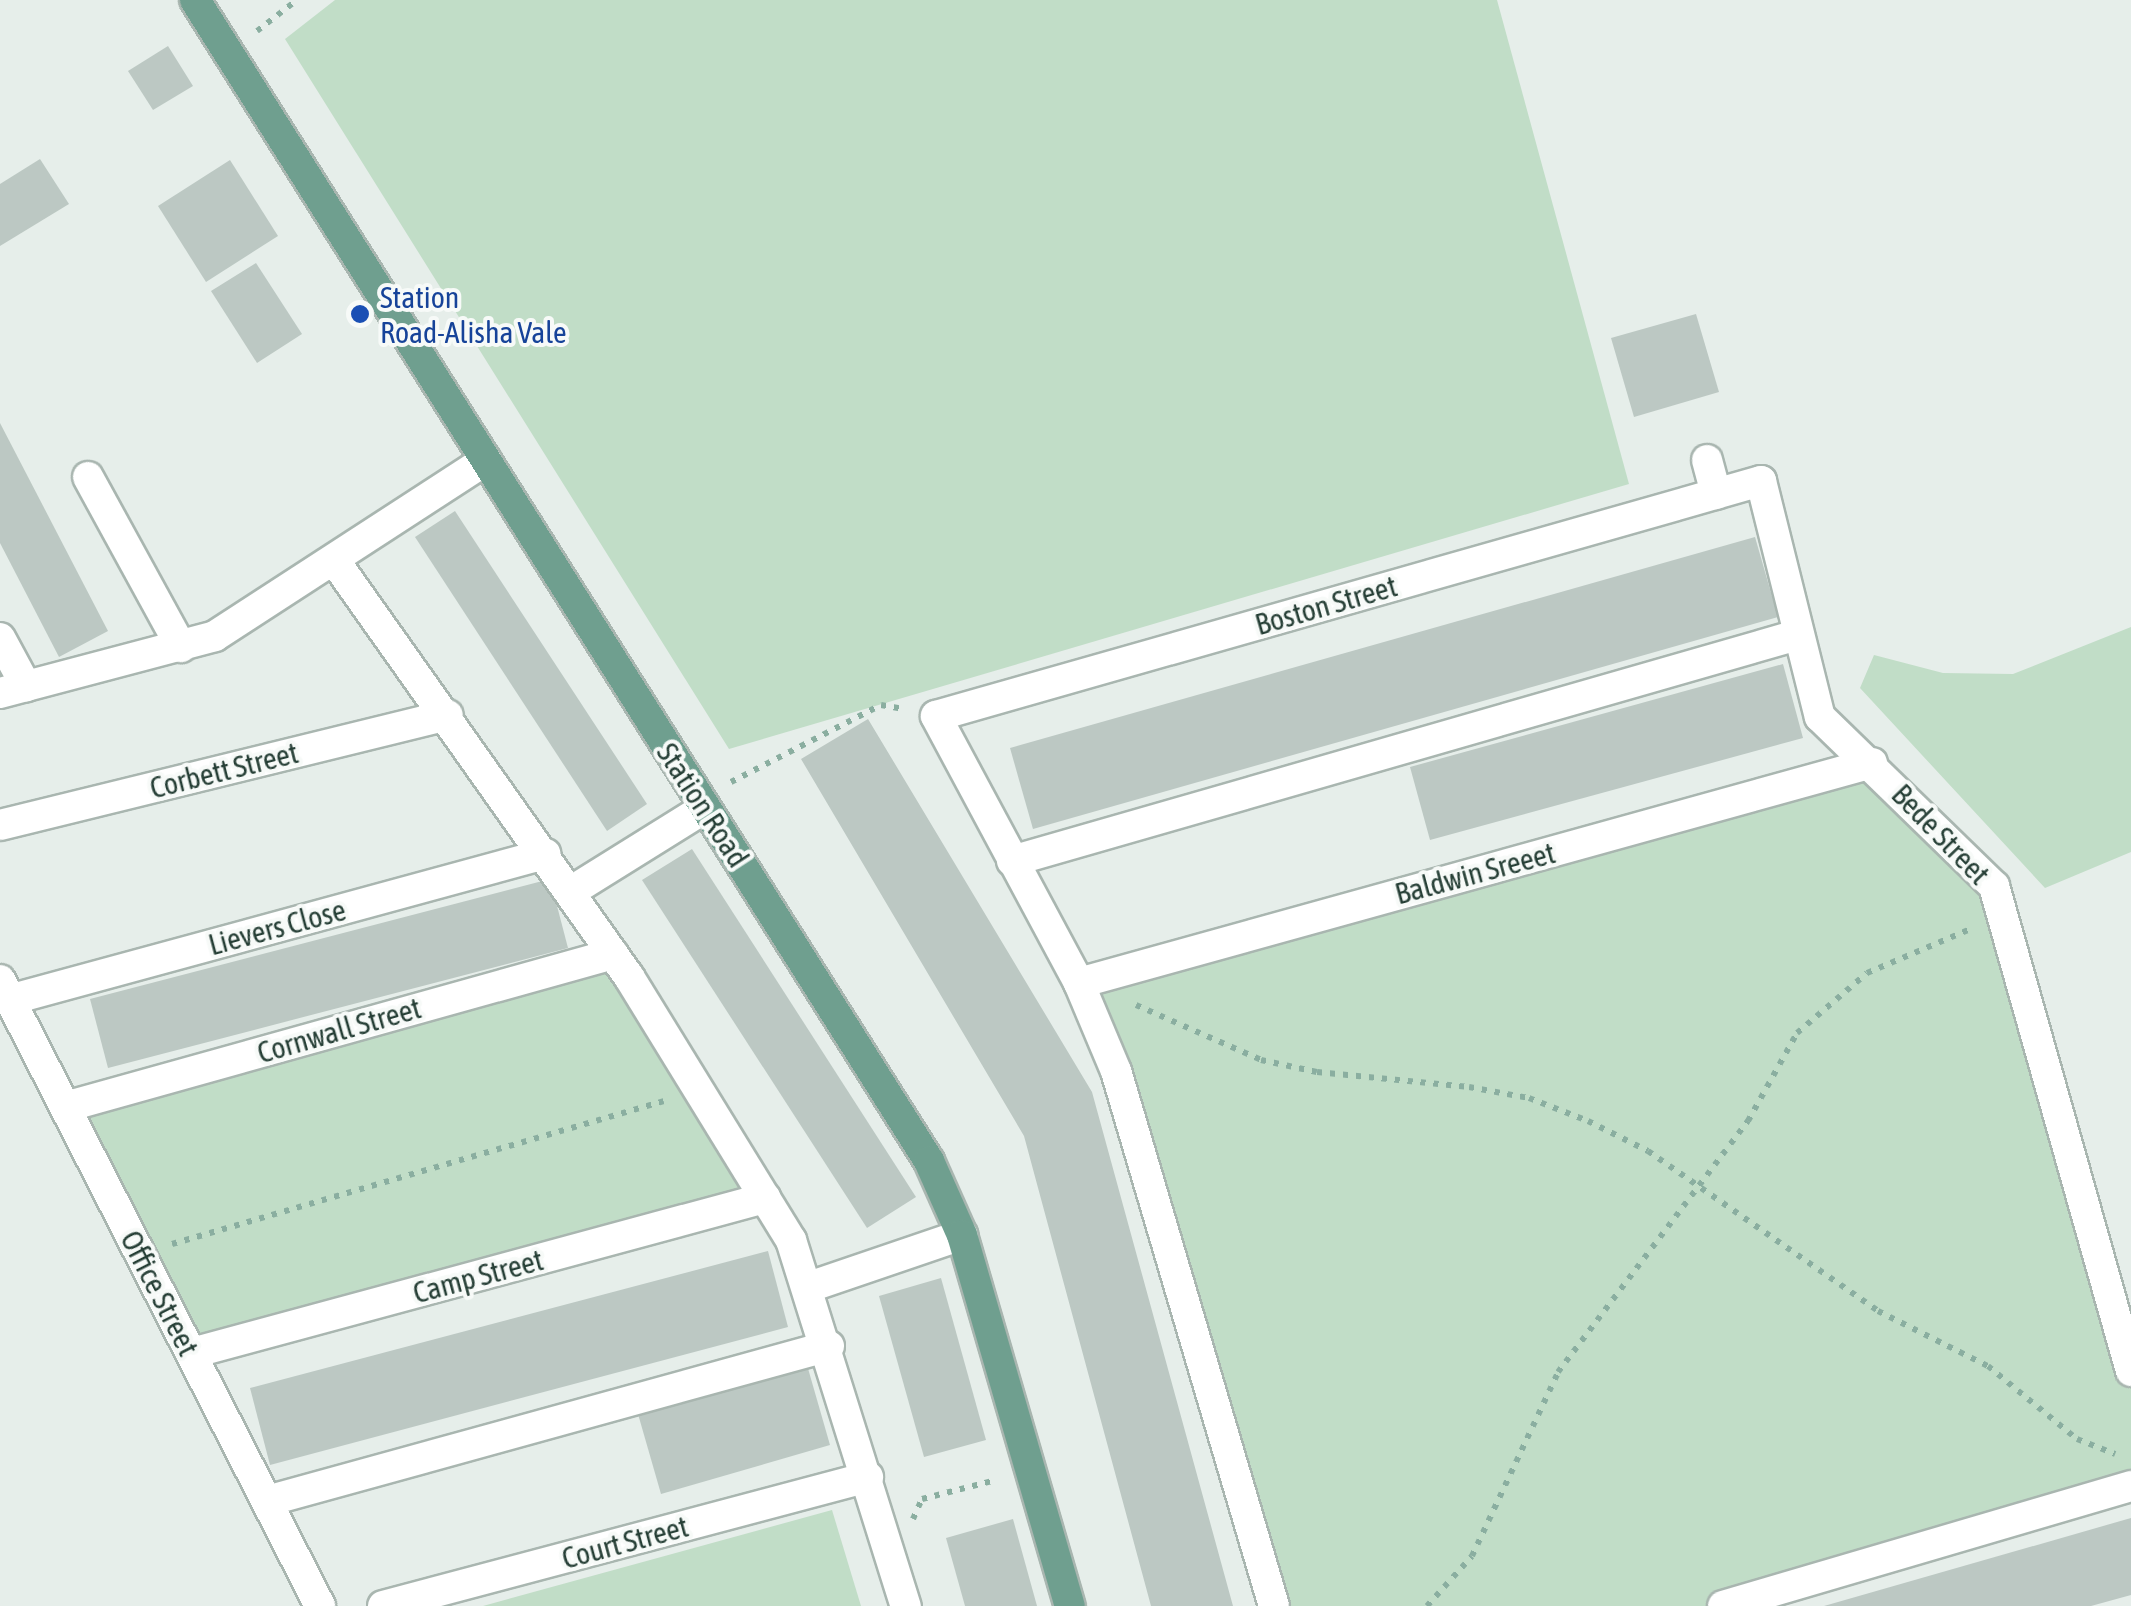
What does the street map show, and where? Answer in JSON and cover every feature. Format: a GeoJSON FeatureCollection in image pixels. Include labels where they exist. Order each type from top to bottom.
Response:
{"type":"FeatureCollection","features":[{"type":"Feature","properties":{"kind":"main road","name":"Station Road"},"geometry":{"type":"LineString","coordinates":[[195,0],[232,50],[703,805],[888,1090],[962,1236],[1070,1606]]}},
{"type":"Feature","properties":{"kind":"street"},"geometry":{"type":"LineString","coordinates":[[0,638],[13,689],[215,636],[486,460]]}},
{"type":"Feature","properties":{"kind":"street"},"geometry":{"type":"LineString","coordinates":[[1706,460],[1716,494]]}},
{"type":"Feature","properties":{"kind":"street"},"geometry":{"type":"LineString","coordinates":[[88,476],[182,646]]}},
{"type":"Feature","properties":{"kind":"street","name":"Bede Street"},"geometry":{"type":"LineString","coordinates":[[1716,494],[1761,481],[1820,717],[1872,763],[1994,886],[2131,1371]]}},
{"type":"Feature","properties":{"kind":"street","name":"Boston Street"},"geometry":{"type":"LineString","coordinates":[[936,716],[1716,494]]}},
{"type":"Feature","properties":{"kind":"street"},"geometry":{"type":"LineString","coordinates":[[334,560],[448,714],[613,954],[765,1198],[809,1288],[906,1606]]}},
{"type":"Feature","properties":{"kind":"street"},"geometry":{"type":"LineString","coordinates":[[1012,861],[1797,635]]}},
{"type":"Feature","properties":{"kind":"street","name":"Corbett Street"},"geometry":{"type":"LineString","coordinates":[[0,825],[448,714]]}},
{"type":"Feature","properties":{"kind":"street"},"geometry":{"type":"LineString","coordinates":[[936,716],[1078,982],[1116,1071],[1274,1606]]}},
{"type":"Feature","properties":{"kind":"street","name":"Baldwin Sreeet"},"geometry":{"type":"LineString","coordinates":[[1078,982],[1872,763]]}},
{"type":"Feature","properties":{"kind":"street"},"geometry":{"type":"LineString","coordinates":[[570,892],[703,805]]}},
{"type":"Feature","properties":{"kind":"street","name":"Lievers Close"},"geometry":{"type":"LineString","coordinates":[[4,990],[545,854]]}},
{"type":"Feature","properties":{"kind":"street","name":"Cornwall Street"},"geometry":{"type":"LineString","coordinates":[[65,1107],[613,954]]}},
{"type":"Feature","properties":{"kind":"street","name":"Office Street"},"geometry":{"type":"LineString","coordinates":[[4,990],[320,1606]]}},
{"type":"Feature","properties":{"kind":"street","name":"Camp Street"},"geometry":{"type":"LineString","coordinates":[[192,1353],[765,1198]]}},
{"type":"Feature","properties":{"kind":"street"},"geometry":{"type":"LineString","coordinates":[[809,1288],[962,1236]]}},
{"type":"Feature","properties":{"kind":"street"},"geometry":{"type":"LineString","coordinates":[[268,1501],[829,1346]]}},
{"type":"Feature","properties":{"kind":"street","name":"Court Street"},"geometry":{"type":"LineString","coordinates":[[383,1606],[868,1477]]}},
{"type":"Feature","properties":{"kind":"street"},"geometry":{"type":"LineString","coordinates":[[1723,1606],[2131,1486]]}},
{"type":"Feature","properties":{"kind":"path"},"geometry":{"type":"LineString","coordinates":[[232,50],[297,0]]}},
{"type":"Feature","properties":{"kind":"path"},"geometry":{"type":"LineString","coordinates":[[703,805],[770,758],[881,705],[936,716]]}},
{"type":"Feature","properties":{"kind":"path"},"geometry":{"type":"LineString","coordinates":[[1427,1606],[1472,1556],[1558,1372],[1700,1187],[1798,1033],[1830,999],[1867,973],[2002,917]]}},
{"type":"Feature","properties":{"kind":"path"},"geometry":{"type":"LineString","coordinates":[[1078,982],[1261,1060],[1529,1098],[1648,1151],[1878,1311],[1988,1366],[2077,1438],[2111,1454],[2131,1453]]}},
{"type":"Feature","properties":{"kind":"path"},"geometry":{"type":"LineString","coordinates":[[140,1253],[699,1091]]}},
{"type":"Feature","properties":{"kind":"path"},"geometry":{"type":"LineString","coordinates":[[922,1499],[1031,1470]]}},
{"type":"Feature","properties":{"kind":"green space"},"geometry":{"type":"Polygon","coordinates":[[[335,0],[1497,0],[1629,484],[729,749],[285,39],[335,0]]]}},
{"type":"Feature","properties":{"kind":"green space"},"geometry":{"type":"Polygon","coordinates":[[[2131,627],[2131,852],[2045,888],[1860,688],[1874,655],[1943,673],[2013,674],[2131,627]]]}},
{"type":"Feature","properties":{"kind":"green space"},"geometry":{"type":"Polygon","coordinates":[[[1872,763],[1994,886],[2131,1371],[2131,1486],[1723,1606],[1274,1606],[1079,983],[1872,763]]]}},
{"type":"Feature","properties":{"kind":"green space"},"geometry":{"type":"Polygon","coordinates":[[[613,954],[765,1198],[192,1353],[65,1107],[613,954]]]}},
{"type":"Feature","properties":{"kind":"green space"},"geometry":{"type":"Polygon","coordinates":[[[832,1510],[861,1606],[483,1606],[832,1510]]]}},
{"type":"Feature","properties":{"kind":"building"},"geometry":{"type":"Polygon","coordinates":[[[168,46],[193,86],[153,110],[128,71],[168,46]]]}},
{"type":"Feature","properties":{"kind":"building"},"geometry":{"type":"Polygon","coordinates":[[[40,159],[69,204],[0,246],[0,184],[40,159]]]}},
{"type":"Feature","properties":{"kind":"building"},"geometry":{"type":"Polygon","coordinates":[[[230,160],[278,236],[206,282],[158,206],[230,160]]]}},
{"type":"Feature","properties":{"kind":"building"},"geometry":{"type":"Polygon","coordinates":[[[256,263],[302,334],[257,363],[211,291],[256,263]]]}},
{"type":"Feature","properties":{"kind":"building"},"geometry":{"type":"Polygon","coordinates":[[[1696,314],[1719,392],[1634,417],[1611,338],[1696,314]]]}},
{"type":"Feature","properties":{"kind":"building"},"geometry":{"type":"Polygon","coordinates":[[[0,423],[108,631],[59,657],[0,543],[0,423]]]}},
{"type":"Feature","properties":{"kind":"building"},"geometry":{"type":"Polygon","coordinates":[[[455,511],[647,804],[607,831],[415,537],[455,511]]]}},
{"type":"Feature","properties":{"kind":"building"},"geometry":{"type":"Polygon","coordinates":[[[1755,537],[1778,617],[1033,829],[1010,748],[1755,537]]]}},
{"type":"Feature","properties":{"kind":"building"},"geometry":{"type":"Polygon","coordinates":[[[1783,664],[1803,738],[1430,840],[1410,767],[1783,664]]]}},
{"type":"Feature","properties":{"kind":"building"},"geometry":{"type":"Polygon","coordinates":[[[868,719],[1092,1092],[1233,1606],[1151,1606],[1024,1136],[801,759],[868,719]]]}},
{"type":"Feature","properties":{"kind":"building"},"geometry":{"type":"Polygon","coordinates":[[[692,849],[916,1197],[867,1228],[642,880],[692,849]]]}},
{"type":"Feature","properties":{"kind":"building"},"geometry":{"type":"Polygon","coordinates":[[[550,879],[568,948],[108,1068],[90,999],[550,879]]]}},
{"type":"Feature","properties":{"kind":"building"},"geometry":{"type":"Polygon","coordinates":[[[768,1251],[788,1327],[270,1465],[250,1388],[768,1251]]]}},
{"type":"Feature","properties":{"kind":"building"},"geometry":{"type":"Polygon","coordinates":[[[941,1278],[986,1440],[924,1457],[879,1296],[941,1278]]]}},
{"type":"Feature","properties":{"kind":"building"},"geometry":{"type":"Polygon","coordinates":[[[807,1365],[830,1445],[661,1494],[638,1414],[807,1365]]]}},
{"type":"Feature","properties":{"kind":"building"},"geometry":{"type":"Polygon","coordinates":[[[2131,1518],[2131,1595],[2091,1606],[1824,1606],[2131,1518]]]}},
{"type":"Feature","properties":{"kind":"building"},"geometry":{"type":"Polygon","coordinates":[[[1013,1519],[1037,1606],[965,1606],[946,1538],[1013,1519]]]}},
{"type":"Feature","properties":{"kind":"place","name":"Station Road-Alisha Vale"},"geometry":{"type":"Point","coordinates":[360,314]}}]}
